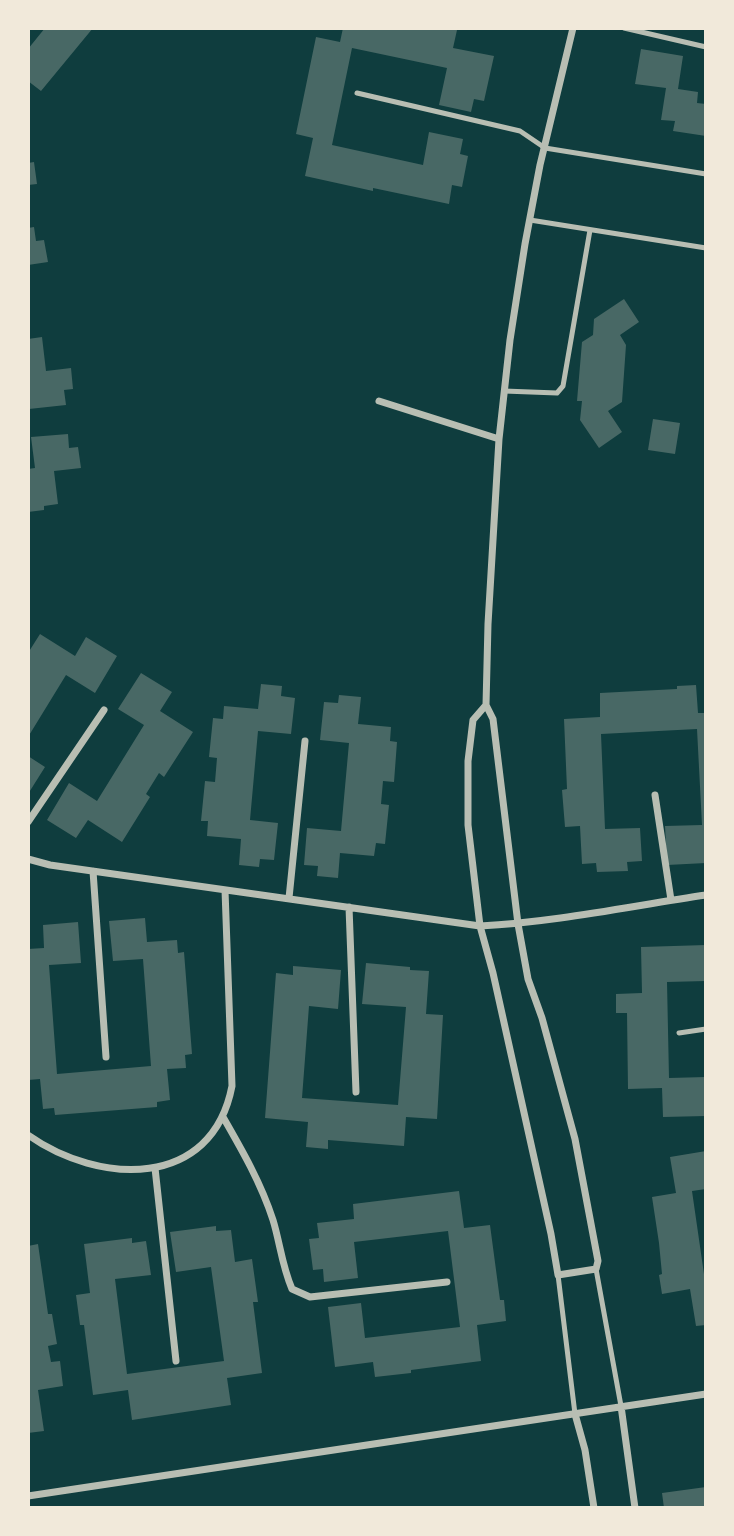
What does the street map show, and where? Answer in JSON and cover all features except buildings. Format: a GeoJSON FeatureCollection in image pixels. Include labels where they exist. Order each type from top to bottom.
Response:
{"type":"FeatureCollection","features":[{"type":"Feature","properties":{"kind":"street"},"geometry":{"type":"LineString","coordinates":[[486,705],[473,720],[468,761],[468,825],[480,926],[551,1234],[558,1275],[596,1269],[598,1261],[575,1139],[542,1018],[528,979],[518,924],[493,719],[486,705],[499,439],[510,340],[530,220],[573,28]]}},
{"type":"Feature","properties":{"kind":"street"},"geometry":{"type":"LineString","coordinates":[[379,401],[499,439]]}},
{"type":"Feature","properties":{"kind":"street"},"geometry":{"type":"LineString","coordinates":[[28,822],[104,710]]}},
{"type":"Feature","properties":{"kind":"street"},"geometry":{"type":"LineString","coordinates":[[289,898],[305,741]]}},
{"type":"Feature","properties":{"kind":"street"},"geometry":{"type":"LineString","coordinates":[[655,795],[671,900]]}},
{"type":"Feature","properties":{"kind":"street"},"geometry":{"type":"LineString","coordinates":[[28,859],[50,865],[480,926],[541,922],[706,895]]}},
{"type":"Feature","properties":{"kind":"street"},"geometry":{"type":"LineString","coordinates":[[93,871],[106,1057]]}},
{"type":"Feature","properties":{"kind":"street"},"geometry":{"type":"LineString","coordinates":[[28,1135],[49,1149],[89,1165],[115,1169],[155,1168],[178,1161],[210,1137],[229,1102],[232,1070],[225,890]]}},
{"type":"Feature","properties":{"kind":"street"},"geometry":{"type":"LineString","coordinates":[[349,907],[356,1092]]}},
{"type":"Feature","properties":{"kind":"street"},"geometry":{"type":"LineString","coordinates":[[223,1117],[256,1175],[273,1222],[283,1269],[292,1289],[310,1297],[447,1282]]}},
{"type":"Feature","properties":{"kind":"street"},"geometry":{"type":"LineString","coordinates":[[155,1168],[176,1362]]}},
{"type":"Feature","properties":{"kind":"street"},"geometry":{"type":"LineString","coordinates":[[28,1496],[706,1394]]}},
{"type":"Feature","properties":{"kind":"street"},"geometry":{"type":"LineString","coordinates":[[621,1406],[635,1508]]}},
{"type":"Feature","properties":{"kind":"street"},"geometry":{"type":"LineString","coordinates":[[575,1414],[585,1450],[594,1508]]}},
{"type":"Feature","properties":{"kind":"lane"},"geometry":{"type":"LineString","coordinates":[[624,28],[706,47]]}},
{"type":"Feature","properties":{"kind":"lane"},"geometry":{"type":"LineString","coordinates":[[357,93],[520,131],[545,148],[706,174]]}},
{"type":"Feature","properties":{"kind":"lane"},"geometry":{"type":"LineString","coordinates":[[530,220],[706,248]]}},
{"type":"Feature","properties":{"kind":"lane"},"geometry":{"type":"LineString","coordinates":[[504,391],[548,394],[556,393],[563,386],[590,230]]}},
{"type":"Feature","properties":{"kind":"lane"},"geometry":{"type":"LineString","coordinates":[[679,1033],[706,1028]]}},
{"type":"Feature","properties":{"kind":"lane"},"geometry":{"type":"LineString","coordinates":[[596,1269],[621,1406]]}},
{"type":"Feature","properties":{"kind":"lane"},"geometry":{"type":"LineString","coordinates":[[558,1275],[575,1414]]}}]}
